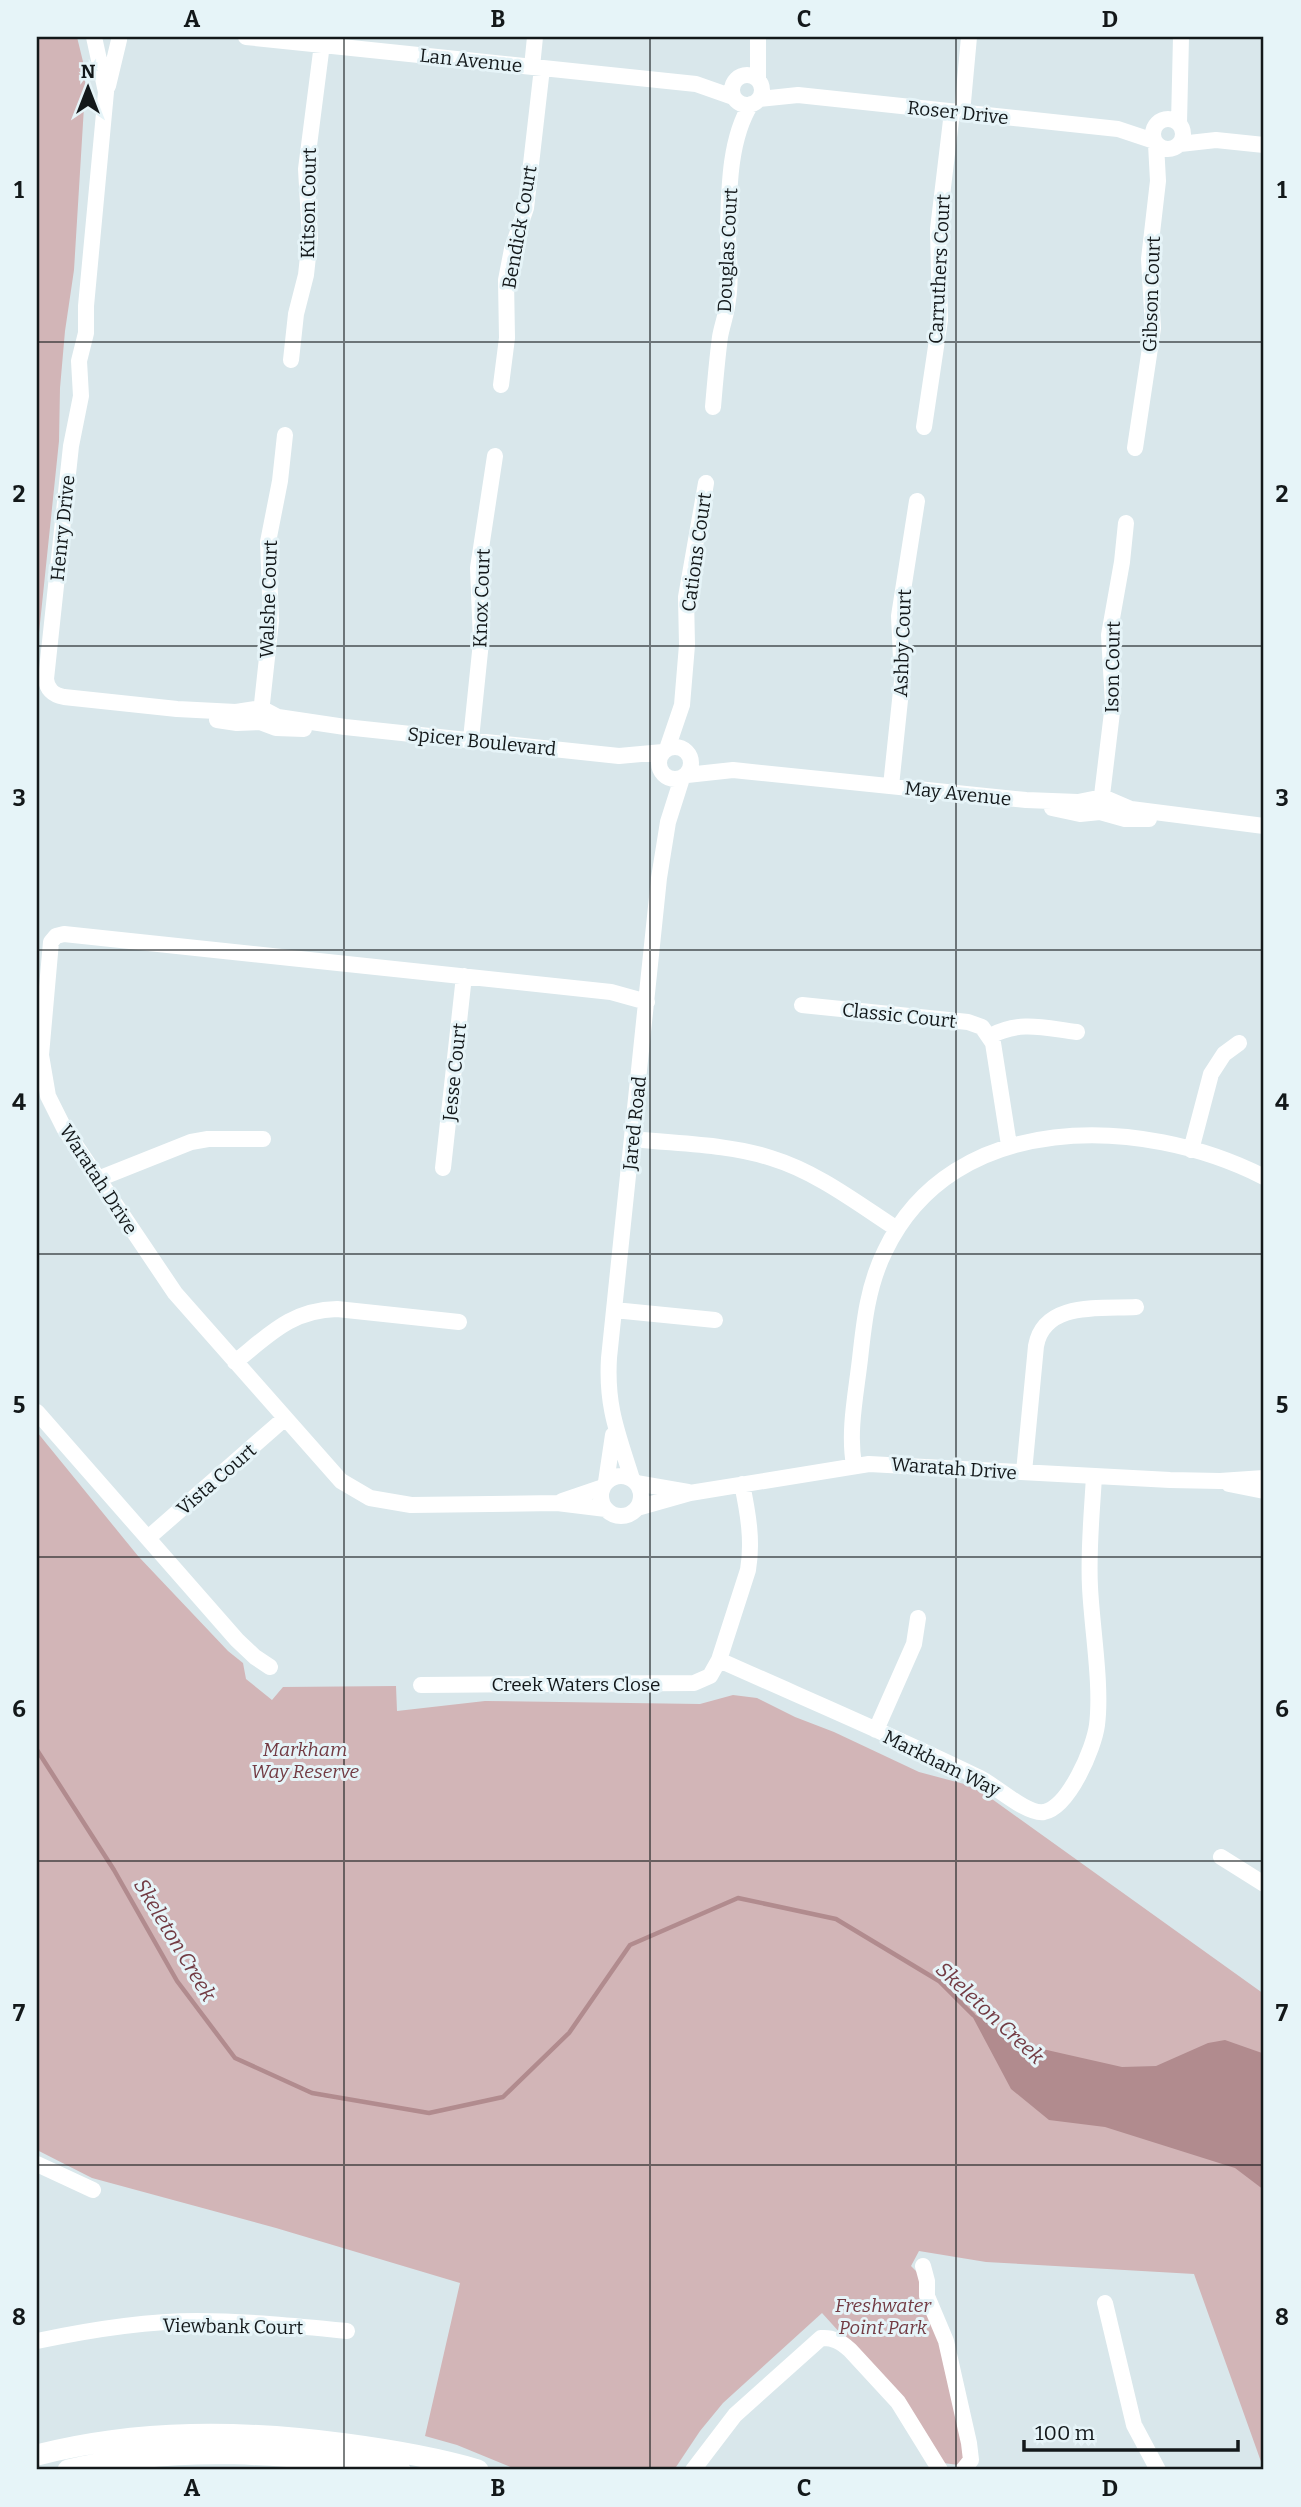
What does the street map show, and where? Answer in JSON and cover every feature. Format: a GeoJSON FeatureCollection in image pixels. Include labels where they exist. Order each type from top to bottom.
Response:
{"type":"FeatureCollection","features":[{"type":"Feature","properties":{"kind":"street"},"geometry":{"type":"LineString","coordinates":[[95,37],[106,42],[121,38]]}},
{"type":"Feature","properties":{"kind":"street","name":"Henry Drive"},"geometry":{"type":"LineString","coordinates":[[95,37],[106,92]]}},
{"type":"Feature","properties":{"kind":"street","name":"Lan Avenue"},"geometry":{"type":"LineString","coordinates":[[246,37],[329,42],[696,84],[734,98]]}},
{"type":"Feature","properties":{"kind":"street","name":"Bendick Court"},"geometry":{"type":"LineString","coordinates":[[501,385],[507,338],[506,280],[512,249],[526,208],[537,67],[535,37]]}},
{"type":"Feature","properties":{"kind":"street","name":"Carruthers Court"},"geometry":{"type":"LineString","coordinates":[[924,427],[940,320],[938,229],[969,37]]}},
{"type":"Feature","properties":{"kind":"street"},"geometry":{"type":"LineString","coordinates":[[1176,146],[1183,136],[1178,91],[1181,37]]}},
{"type":"Feature","properties":{"kind":"street","name":"Henry Drive"},"geometry":{"type":"LineString","coordinates":[[51,691],[46,679],[71,446],[70,360],[86,306],[106,92],[121,38]]}},
{"type":"Feature","properties":{"kind":"street"},"geometry":{"type":"LineString","coordinates":[[758,40],[759,79],[762,88],[755,102],[743,104],[734,98],[732,85],[750,66],[758,40]]}},
{"type":"Feature","properties":{"kind":"street","name":"Kitson Court"},"geometry":{"type":"LineString","coordinates":[[291,360],[296,314],[306,275],[310,238],[306,169],[329,42]]}},
{"type":"Feature","properties":{"kind":"street"},"geometry":{"type":"LineString","coordinates":[[738,77],[749,74],[759,79]]}},
{"type":"Feature","properties":{"kind":"street","name":"Lan Avenue"},"geometry":{"type":"LineString","coordinates":[[696,84],[738,77]]}},
{"type":"Feature","properties":{"kind":"street","name":"Roser Drive"},"geometry":{"type":"LineString","coordinates":[[759,79],[799,95]]}},
{"type":"Feature","properties":{"kind":"street"},"geometry":{"type":"LineString","coordinates":[[1178,91],[1166,115],[1153,130],[1155,143],[1163,149],[1216,140],[1264,145]]}},
{"type":"Feature","properties":{"kind":"street","name":"Roser Drive"},"geometry":{"type":"LineString","coordinates":[[755,102],[799,95],[1118,129],[1155,143]]}},
{"type":"Feature","properties":{"kind":"street","name":"Douglas Court"},"geometry":{"type":"LineString","coordinates":[[712,407],[720,335],[728,301],[728,232],[737,136],[734,98]]}},
{"type":"Feature","properties":{"kind":"street","name":"Douglas Court"},"geometry":{"type":"LineString","coordinates":[[737,136],[745,115],[755,102]]}},
{"type":"Feature","properties":{"kind":"street"},"geometry":{"type":"LineString","coordinates":[[1159,122],[1170,119],[1216,140]]}},
{"type":"Feature","properties":{"kind":"street","name":"Roser Drive"},"geometry":{"type":"LineString","coordinates":[[1118,129],[1159,122]]}},
{"type":"Feature","properties":{"kind":"street","name":"Gibson Court"},"geometry":{"type":"LineString","coordinates":[[1135,448],[1152,336],[1149,259],[1158,181],[1155,143]]}},
{"type":"Feature","properties":{"kind":"street","name":"Gibson Court"},"geometry":{"type":"LineString","coordinates":[[1158,181],[1176,146]]}},
{"type":"Feature","properties":{"kind":"street","name":"Walshe Court"},"geometry":{"type":"LineString","coordinates":[[261,715],[271,621],[268,542],[280,481],[285,435]]}},
{"type":"Feature","properties":{"kind":"street","name":"Knox Court"},"geometry":{"type":"LineString","coordinates":[[471,740],[481,642],[478,568],[495,456]]}},
{"type":"Feature","properties":{"kind":"street","name":"Cations Court"},"geometry":{"type":"LineString","coordinates":[[689,755],[682,705],[687,645],[686,597],[706,483]]}},
{"type":"Feature","properties":{"kind":"street","name":"Ashby Court"},"geometry":{"type":"LineString","coordinates":[[891,786],[902,681],[899,616],[916,500]]}},
{"type":"Feature","properties":{"kind":"street","name":"Ison Court"},"geometry":{"type":"LineString","coordinates":[[1101,804],[1113,704],[1110,635],[1126,523]]}},
{"type":"Feature","properties":{"kind":"street","name":"Spicer Boulevard"},"geometry":{"type":"LineString","coordinates":[[51,691],[64,697],[177,709],[236,712],[345,727],[619,756],[665,751]]}},
{"type":"Feature","properties":{"kind":"street","name":"Cations Court"},"geometry":{"type":"LineString","coordinates":[[665,751],[682,705]]}},
{"type":"Feature","properties":{"kind":"street"},"geometry":{"type":"LineString","coordinates":[[733,770],[689,755],[681,748],[665,751],[659,761],[662,773],[672,779],[733,770],[891,786]]}},
{"type":"Feature","properties":{"kind":"street"},"geometry":{"type":"LineString","coordinates":[[685,776],[691,766],[689,755]]}},
{"type":"Feature","properties":{"kind":"street","name":"Spicer Boulevard"},"geometry":{"type":"LineString","coordinates":[[619,756],[662,773]]}},
{"type":"Feature","properties":{"kind":"street","name":"Jared Road"},"geometry":{"type":"LineString","coordinates":[[605,1485],[614,1425],[608,1371],[659,878],[668,822],[668,790],[662,773]]}},
{"type":"Feature","properties":{"kind":"street","name":"Jared Road"},"geometry":{"type":"LineString","coordinates":[[668,822],[685,776]]}},
{"type":"Feature","properties":{"kind":"street","name":"May Avenue"},"geometry":{"type":"LineString","coordinates":[[891,786],[1026,800],[1080,814],[1101,804],[1125,819],[1180,817],[1264,825]]}},
{"type":"Feature","properties":{"kind":"street","name":"Waratah Drive"},"geometry":{"type":"LineString","coordinates":[[607,1509],[557,1503],[411,1506],[370,1498],[341,1481],[175,1293],[64,1128],[48,1096],[39,1043],[50,949],[56,936],[64,933],[647,995]]}},
{"type":"Feature","properties":{"kind":"street","name":"Jesse Court"},"geometry":{"type":"LineString","coordinates":[[443,1168],[464,976]]}},
{"type":"Feature","properties":{"kind":"street","name":"Classic Court"},"geometry":{"type":"LineString","coordinates":[[802,1005],[968,1022],[982,1027],[990,1036]]}},
{"type":"Feature","properties":{"kind":"street"},"geometry":{"type":"LineString","coordinates":[[1009,1145],[990,1036],[1017,1026],[1077,1032]]}},
{"type":"Feature","properties":{"kind":"street"},"geometry":{"type":"LineString","coordinates":[[1191,1150],[1211,1074],[1224,1054],[1239,1043]]}},
{"type":"Feature","properties":{"kind":"street"},"geometry":{"type":"LineString","coordinates":[[854,1465],[852,1439],[865,1314],[879,1264],[897,1229],[921,1200],[950,1174],[1009,1145],[1039,1138],[1079,1135],[1144,1140],[1191,1150],[1264,1177]]}},
{"type":"Feature","properties":{"kind":"street"},"geometry":{"type":"LineString","coordinates":[[98,1179],[191,1142],[208,1139],[262,1139]]}},
{"type":"Feature","properties":{"kind":"street"},"geometry":{"type":"LineString","coordinates":[[633,1139],[731,1150],[771,1158],[809,1173],[897,1229]]}},
{"type":"Feature","properties":{"kind":"street"},"geometry":{"type":"LineString","coordinates":[[1024,1472],[1036,1346],[1041,1330],[1052,1318],[1066,1312],[1136,1307]]}},
{"type":"Feature","properties":{"kind":"street"},"geometry":{"type":"LineString","coordinates":[[235,1363],[284,1322],[321,1309],[459,1322]]}},
{"type":"Feature","properties":{"kind":"street"},"geometry":{"type":"LineString","coordinates":[[614,1310],[715,1320]]}},
{"type":"Feature","properties":{"kind":"street"},"geometry":{"type":"LineString","coordinates":[[37,1412],[237,1640],[270,1667]]}},
{"type":"Feature","properties":{"kind":"street","name":"Vista Court"},"geometry":{"type":"LineString","coordinates":[[148,1538],[284,1419]]}},
{"type":"Feature","properties":{"kind":"street","name":"Jared Road"},"geometry":{"type":"LineString","coordinates":[[614,1425],[634,1481]]}},
{"type":"Feature","properties":{"kind":"street","name":"Waratah Drive"},"geometry":{"type":"LineString","coordinates":[[637,1508],[690,1493],[854,1465],[897,1464],[1220,1481],[1264,1478]]}},
{"type":"Feature","properties":{"kind":"street"},"geometry":{"type":"LineString","coordinates":[[616,1476],[634,1481],[641,1498],[637,1508],[622,1516],[611,1513],[601,1499],[605,1485],[616,1476]]}},
{"type":"Feature","properties":{"kind":"street","name":"Markham Way"},"geometry":{"type":"LineString","coordinates":[[719,1660],[989,1782],[1030,1810],[1047,1811],[1060,1801],[1087,1761],[1097,1726],[1090,1569],[1094,1476]]}},
{"type":"Feature","properties":{"kind":"street","name":"Waratah Drive"},"geometry":{"type":"LineString","coordinates":[[634,1481],[690,1493]]}},
{"type":"Feature","properties":{"kind":"street","name":"Waratah Drive"},"geometry":{"type":"LineString","coordinates":[[1220,1481],[1264,1491]]}},
{"type":"Feature","properties":{"kind":"street"},"geometry":{"type":"LineString","coordinates":[[719,1660],[750,1556],[750,1539],[741,1484]]}},
{"type":"Feature","properties":{"kind":"street","name":"Waratah Drive"},"geometry":{"type":"LineString","coordinates":[[557,1503],[605,1485]]}},
{"type":"Feature","properties":{"kind":"street"},"geometry":{"type":"LineString","coordinates":[[876,1730],[914,1644],[918,1618]]}},
{"type":"Feature","properties":{"kind":"street","name":"Creek Waters Close"},"geometry":{"type":"LineString","coordinates":[[421,1685],[694,1684],[710,1676],[719,1660]]}},
{"type":"Feature","properties":{"kind":"street"},"geometry":{"type":"LineString","coordinates":[[1222,1857],[1264,1884]]}},
{"type":"Feature","properties":{"kind":"street"},"geometry":{"type":"LineString","coordinates":[[37,2164],[93,2190]]}},
{"type":"Feature","properties":{"kind":"street"},"geometry":{"type":"LineString","coordinates":[[923,2266],[927,2296],[946,2341],[969,2443],[971,2460],[962,2470]]}},
{"type":"Feature","properties":{"kind":"street"},"geometry":{"type":"LineString","coordinates":[[1105,2303],[1134,2425],[1158,2470]]}},
{"type":"Feature","properties":{"kind":"street","name":"Viewbank Court"},"geometry":{"type":"LineString","coordinates":[[37,2341],[102,2329],[194,2321],[265,2323],[347,2331]]}},
{"type":"Feature","properties":{"kind":"street"},"geometry":{"type":"LineString","coordinates":[[694,2470],[735,2415],[821,2338],[829,2337],[850,2350],[898,2402],[940,2470]]}},
{"type":"Feature","properties":{"kind":"street"},"geometry":{"type":"LineString","coordinates":[[37,2455],[86,2444],[138,2437],[230,2433],[411,2453],[478,2470]]}},
{"type":"Feature","properties":{"kind":"street"},"geometry":{"type":"LineString","coordinates":[[68,2470],[168,2454],[400,2470]]}},
{"type":"Feature","properties":{"kind":"green space"},"geometry":{"type":"Polygon","coordinates":[[[37,37],[77,37],[86,74],[74,270],[65,331],[59,441],[37,652],[37,37]]]}},
{"type":"Feature","properties":{"kind":"green space"},"geometry":{"type":"Polygon","coordinates":[[[37,1432],[138,1556],[228,1651],[243,1663],[246,1679],[272,1700],[283,1687],[396,1686],[397,1711],[485,1701],[700,1704],[733,1695],[757,1698],[919,1772],[964,1784],[985,1794],[1264,1994],[1264,2470],[1194,2274],[986,2262],[919,2251],[911,2266],[920,2275],[943,2355],[965,2459],[959,2465],[943,2463],[901,2400],[822,2313],[723,2403],[674,2470],[518,2470],[457,2445],[425,2436],[460,2283],[276,2228],[92,2178],[37,2150],[37,1432]]]}},
{"type":"Feature","properties":{"kind":"shaded area"},"geometry":{"type":"Polygon","coordinates":[[[970,2012],[1038,2048],[1122,2067],[1156,2066],[1208,2043],[1225,2040],[1262,2053],[1264,2190],[1235,2168],[1105,2127],[1049,2120],[1011,2089],[970,2012]]]}},
{"type":"Feature","properties":{"kind":"waterway","name":"Skeleton Creek"},"geometry":{"type":"LineString","coordinates":[[37,1750],[114,1870],[177,1981],[235,2058],[312,2093],[429,2113],[503,2097],[569,2033],[630,1945],[738,1898],[836,1919],[939,1981],[973,2015]]}},
{"type":"Feature","properties":{"kind":"park label","name":"Markham Way Reserve"},"geometry":{"type":"Point","coordinates":[305,1760]}},
{"type":"Feature","properties":{"kind":"park label","name":"Freshwater Point Park"},"geometry":{"type":"Point","coordinates":[883,2316]}}]}
